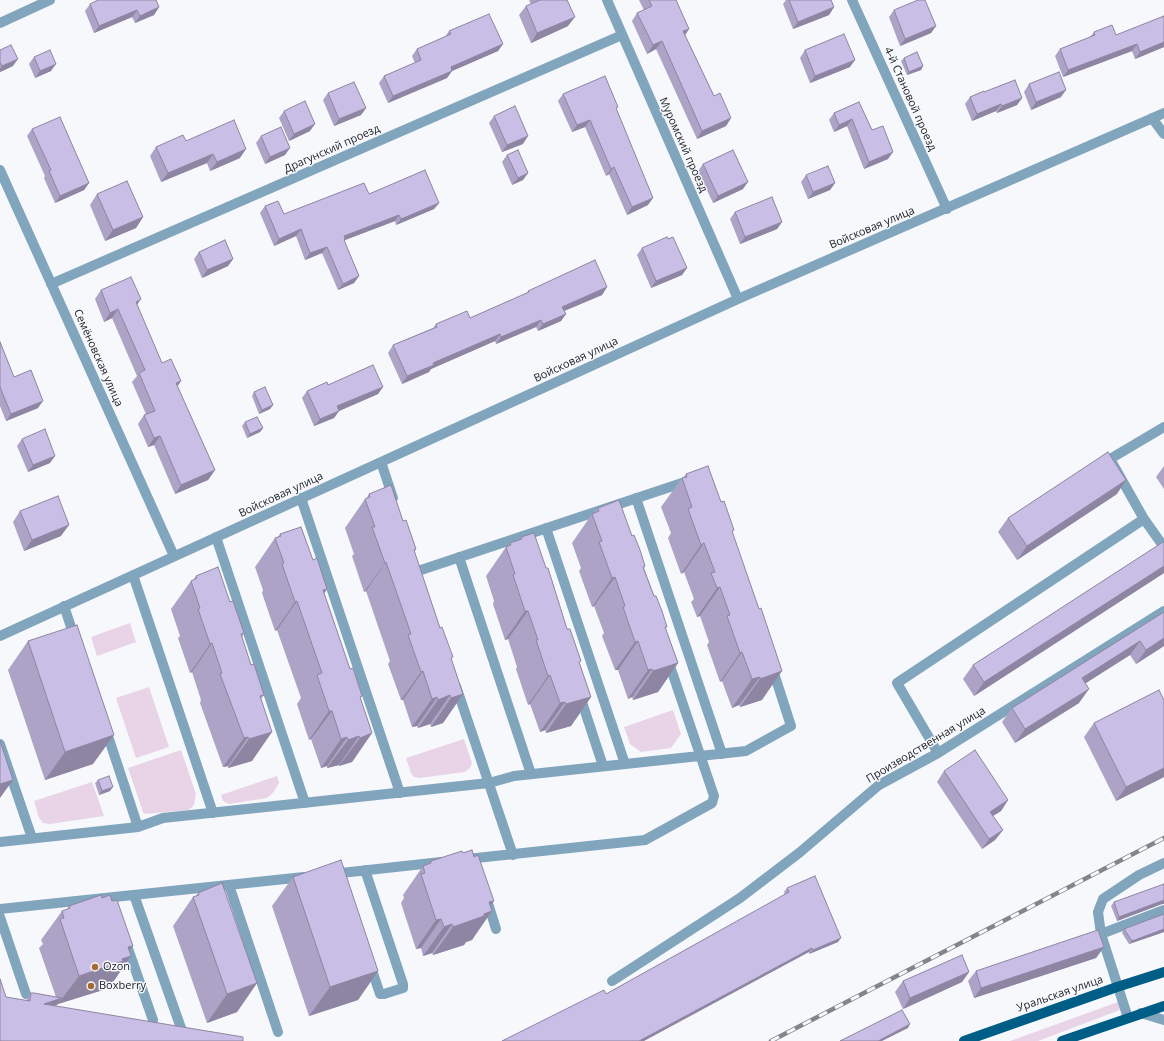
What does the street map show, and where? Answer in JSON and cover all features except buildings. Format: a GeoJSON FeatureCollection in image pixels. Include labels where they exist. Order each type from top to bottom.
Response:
{"type":"FeatureCollection","features":[{"type":"Feature","properties":{"kind":"main road","name":"Уральская улица"},"geometry":{"type":"LineString","coordinates":[[964,1041],[1164,972]]}},
{"type":"Feature","properties":{"kind":"main road"},"geometry":{"type":"LineString","coordinates":[[1062,1041],[1164,1006]]}},
{"type":"Feature","properties":{"kind":"street"},"geometry":{"type":"LineString","coordinates":[[0,23],[50,0]]}},
{"type":"Feature","properties":{"kind":"street","name":"Муромский проезд"},"geometry":{"type":"LineString","coordinates":[[607,0],[738,299]]}},
{"type":"Feature","properties":{"kind":"street","name":"4-й Становой проезд"},"geometry":{"type":"LineString","coordinates":[[852,0],[947,209]]}},
{"type":"Feature","properties":{"kind":"street","name":"Драгунский проезд"},"geometry":{"type":"LineString","coordinates":[[51,284],[622,35]]}},
{"type":"Feature","properties":{"kind":"street","name":"Войсковая улица"},"geometry":{"type":"LineString","coordinates":[[0,636],[738,299],[1164,113]]}},
{"type":"Feature","properties":{"kind":"street"},"geometry":{"type":"LineString","coordinates":[[1152,118],[1164,134]]}},
{"type":"Feature","properties":{"kind":"street","name":"Семёновская улица"},"geometry":{"type":"LineString","coordinates":[[0,170],[174,556]]}},
{"type":"Feature","properties":{"kind":"street"},"geometry":{"type":"LineString","coordinates":[[1164,427],[1110,459],[1144,519],[1164,547]]}},
{"type":"Feature","properties":{"kind":"street"},"geometry":{"type":"LineString","coordinates":[[381,462],[396,506]]}},
{"type":"Feature","properties":{"kind":"street"},"geometry":{"type":"LineString","coordinates":[[418,571],[459,557],[527,539],[546,528],[617,508],[636,498],[691,480],[696,479],[700,481]]}},
{"type":"Feature","properties":{"kind":"street"},"geometry":{"type":"LineString","coordinates":[[301,498],[400,793]]}},
{"type":"Feature","properties":{"kind":"street"},"geometry":{"type":"LineString","coordinates":[[636,498],[722,754]]}},
{"type":"Feature","properties":{"kind":"street"},"geometry":{"type":"LineString","coordinates":[[938,753],[898,682],[1144,519]]}},
{"type":"Feature","properties":{"kind":"street"},"geometry":{"type":"LineString","coordinates":[[546,528],[625,764]]}},
{"type":"Feature","properties":{"kind":"street"},"geometry":{"type":"LineString","coordinates":[[216,538],[305,803]]}},
{"type":"Feature","properties":{"kind":"street"},"geometry":{"type":"LineString","coordinates":[[459,557],[531,774]]}},
{"type":"Feature","properties":{"kind":"street"},"geometry":{"type":"LineString","coordinates":[[133,575],[213,813]]}},
{"type":"Feature","properties":{"kind":"street"},"geometry":{"type":"LineString","coordinates":[[64,606],[79,650]]}},
{"type":"Feature","properties":{"kind":"street","name":"Производственная улица"},"geometry":{"type":"LineString","coordinates":[[612,981],[740,898],[799,853],[879,785],[938,753],[1164,611]]}},
{"type":"Feature","properties":{"kind":"street"},"geometry":{"type":"LineString","coordinates":[[0,910],[111,901],[134,895],[320,875],[341,877],[365,870],[454,861],[474,862],[513,854],[640,841],[651,837],[712,803],[714,800],[714,796],[665,652]]}},
{"type":"Feature","properties":{"kind":"street"},"geometry":{"type":"LineString","coordinates":[[0,842],[138,827],[163,818],[489,783],[514,776],[746,751],[791,726],[769,659]]}},
{"type":"Feature","properties":{"kind":"street"},"geometry":{"type":"LineString","coordinates":[[453,677],[513,854]]}},
{"type":"Feature","properties":{"kind":"street"},"geometry":{"type":"LineString","coordinates":[[576,684],[603,766]]}},
{"type":"Feature","properties":{"kind":"street"},"geometry":{"type":"LineString","coordinates":[[104,724],[138,827]]}},
{"type":"Feature","properties":{"kind":"street"},"geometry":{"type":"LineString","coordinates":[[0,744],[32,838]]}},
{"type":"Feature","properties":{"kind":"street"},"geometry":{"type":"LineString","coordinates":[[1128,1018],[1101,934],[1098,912],[1103,899],[1139,875],[1164,863]]}},
{"type":"Feature","properties":{"kind":"street"},"geometry":{"type":"LineString","coordinates":[[365,870],[403,984],[402,988],[380,994],[367,955]]}},
{"type":"Feature","properties":{"kind":"street"},"geometry":{"type":"LineString","coordinates":[[229,885],[278,1032]]}},
{"type":"Feature","properties":{"kind":"street"},"geometry":{"type":"LineString","coordinates":[[484,893],[496,929]]}},
{"type":"Feature","properties":{"kind":"street"},"geometry":{"type":"LineString","coordinates":[[134,895],[181,1028]]}},
{"type":"Feature","properties":{"kind":"street"},"geometry":{"type":"LineString","coordinates":[[1101,934],[1164,910]]}},
{"type":"Feature","properties":{"kind":"street"},"geometry":{"type":"LineString","coordinates":[[0,917],[26,994]]}},
{"type":"Feature","properties":{"kind":"street"},"geometry":{"type":"LineString","coordinates":[[123,934],[153,1020]]}},
{"type":"Feature","properties":{"kind":"street"},"geometry":{"type":"LineString","coordinates":[[1141,1013],[1164,1020]]}},
{"type":"Feature","properties":{"kind":"shaded area"},"geometry":{"type":"Polygon","coordinates":[[[130,623],[136,642],[97,656],[91,637],[130,623]]]}},
{"type":"Feature","properties":{"kind":"shaded area"},"geometry":{"type":"Polygon","coordinates":[[[149,687],[169,747],[136,758],[116,698],[149,687]]]}},
{"type":"Feature","properties":{"kind":"shaded area"},"geometry":{"type":"Polygon","coordinates":[[[673,710],[681,734],[671,748],[641,752],[630,744],[624,727],[673,710]]]}},
{"type":"Feature","properties":{"kind":"shaded area"},"geometry":{"type":"Polygon","coordinates":[[[464,739],[472,763],[470,768],[465,772],[419,778],[414,777],[411,773],[406,758],[464,739]]]}},
{"type":"Feature","properties":{"kind":"shaded area"},"geometry":{"type":"Polygon","coordinates":[[[181,750],[196,794],[194,805],[189,810],[145,814],[128,768],[181,750]]]}},
{"type":"Feature","properties":{"kind":"shaded area"},"geometry":{"type":"Polygon","coordinates":[[[277,776],[279,783],[272,794],[267,798],[229,804],[223,801],[221,795],[277,776]]]}},
{"type":"Feature","properties":{"kind":"shaded area"},"geometry":{"type":"Polygon","coordinates":[[[92,782],[104,816],[50,824],[43,823],[39,818],[34,801],[92,782]]]}},
{"type":"Feature","properties":{"kind":"shaded area"},"geometry":{"type":"Polygon","coordinates":[[[1118,1002],[1120,1010],[1038,1041],[1010,1041],[1118,1002]]]}},
{"type":"Feature","properties":{"kind":"railway"},"geometry":{"type":"LineString","coordinates":[[771,1041],[1164,838]]}},
{"type":"Feature","properties":{"kind":"place","name":"Ozon"},"geometry":{"type":"Point","coordinates":[95,967]}},
{"type":"Feature","properties":{"kind":"place","name":"Boxberry"},"geometry":{"type":"Point","coordinates":[91,986]}}]}
